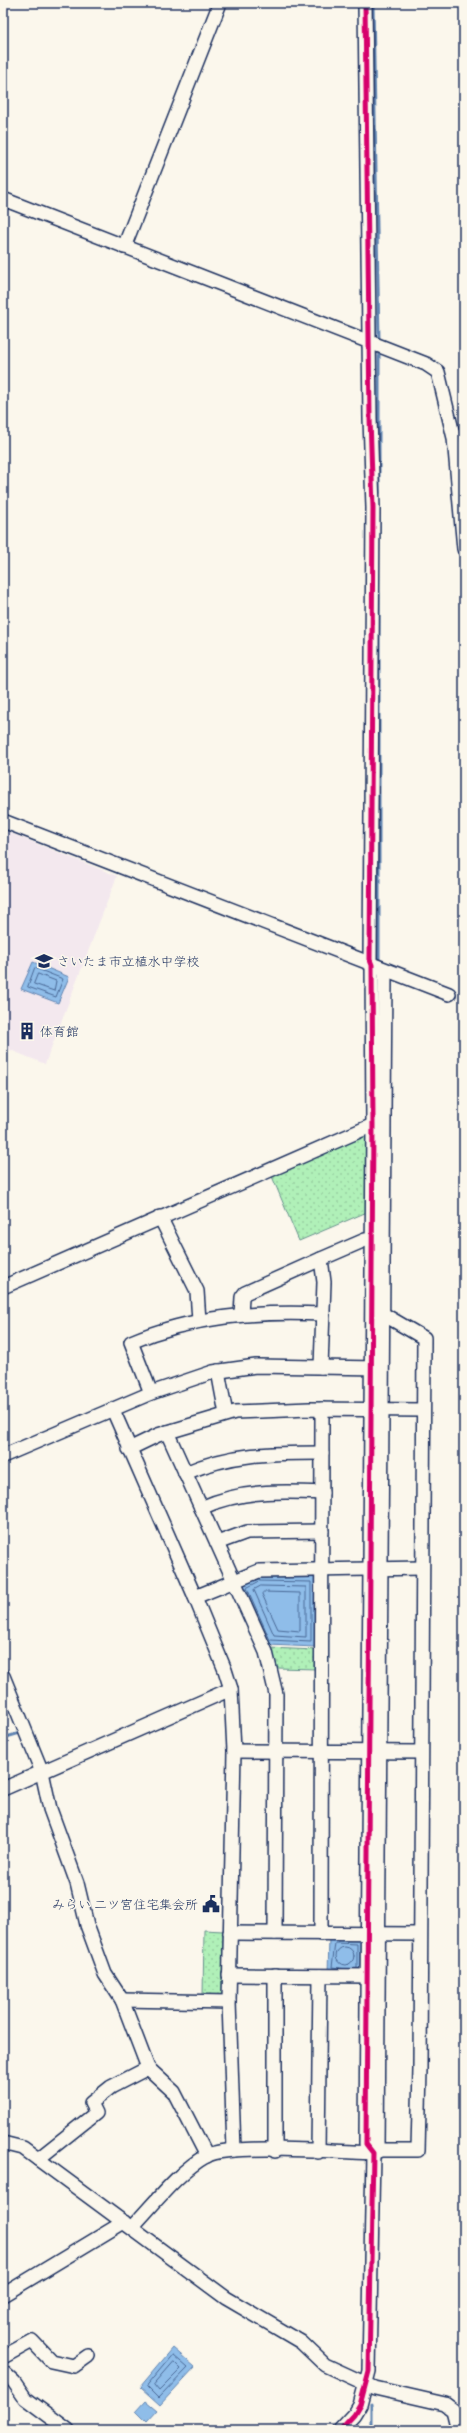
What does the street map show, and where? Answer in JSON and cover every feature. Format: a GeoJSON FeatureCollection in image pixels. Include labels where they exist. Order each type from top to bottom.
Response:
{"type":"FeatureCollection","features":[{"type":"Feature","properties":{"kind":"street"},"geometry":{"type":"LineString","coordinates":[[124,247],[220,3]]}},
{"type":"Feature","properties":{"kind":"street"},"geometry":{"type":"LineString","coordinates":[[340,2430],[354,2415],[367,2384],[372,2310],[375,2152],[366,2144],[374,1934],[378,967],[370,960],[373,508],[365,3]]}},
{"type":"Feature","properties":{"kind":"street"},"geometry":{"type":"LineString","coordinates":[[3,199],[386,348],[426,364],[438,372],[454,438],[464,548]]}},
{"type":"Feature","properties":{"kind":"street"},"geometry":{"type":"LineString","coordinates":[[3,821],[449,994]]}},
{"type":"Feature","properties":{"kind":"street"},"geometry":{"type":"LineString","coordinates":[[377,1368],[383,1314],[377,1239],[373,1125],[378,967]]}},
{"type":"Feature","properties":{"kind":"street"},"geometry":{"type":"LineString","coordinates":[[3,1287],[373,1125]]}},
{"type":"Feature","properties":{"kind":"street"},"geometry":{"type":"LineString","coordinates":[[160,1217],[197,1291],[199,1321]]}},
{"type":"Feature","properties":{"kind":"street"},"geometry":{"type":"LineString","coordinates":[[241,1315],[242,1297],[245,1293],[321,1259],[377,1239]]}},
{"type":"Feature","properties":{"kind":"street"},"geometry":{"type":"LineString","coordinates":[[321,1259],[324,1282],[321,1367]]}},
{"type":"Feature","properties":{"kind":"street"},"geometry":{"type":"LineString","coordinates":[[151,1393],[131,1342],[152,1333],[199,1321],[241,1315],[323,1314]]}},
{"type":"Feature","properties":{"kind":"street"},"geometry":{"type":"LineString","coordinates":[[3,2295],[128,2225],[186,2171],[207,2156],[234,2150],[375,2152],[418,2150],[420,2069],[422,1410],[424,1338],[383,1314]]}},
{"type":"Feature","properties":{"kind":"street"},"geometry":{"type":"LineString","coordinates":[[3,1456],[151,1393],[218,1371],[256,1366],[377,1368]]}},
{"type":"Feature","properties":{"kind":"street"},"geometry":{"type":"LineString","coordinates":[[218,1371],[226,1414]]}},
{"type":"Feature","properties":{"kind":"street"},"geometry":{"type":"LineString","coordinates":[[129,1449],[167,1432],[235,1412],[322,1409],[422,1410]]}},
{"type":"Feature","properties":{"kind":"street"},"geometry":{"type":"LineString","coordinates":[[321,1934],[322,1409]]}},
{"type":"Feature","properties":{"kind":"street"},"geometry":{"type":"LineString","coordinates":[[113,1410],[195,1597],[231,1689],[234,1751],[229,2002],[234,2150]]}},
{"type":"Feature","properties":{"kind":"street"},"geometry":{"type":"LineString","coordinates":[[167,1432],[266,1652],[276,1694],[275,1933]]}},
{"type":"Feature","properties":{"kind":"street"},"geometry":{"type":"LineString","coordinates":[[185,1473],[228,1458],[248,1454],[322,1453]]}},
{"type":"Feature","properties":{"kind":"street"},"geometry":{"type":"LineString","coordinates":[[201,1508],[241,1494],[269,1492],[322,1493]]}},
{"type":"Feature","properties":{"kind":"street"},"geometry":{"type":"LineString","coordinates":[[217,1543],[247,1532],[322,1531]]}},
{"type":"Feature","properties":{"kind":"street"},"geometry":{"type":"LineString","coordinates":[[195,1597],[259,1571],[422,1568]]}},
{"type":"Feature","properties":{"kind":"street"},"geometry":{"type":"LineString","coordinates":[[3,1676],[42,1772],[50,1809],[77,1883],[87,1925],[105,1974],[122,2000],[148,2068],[174,2092],[207,2156]]}},
{"type":"Feature","properties":{"kind":"street"},"geometry":{"type":"LineString","coordinates":[[3,1789],[231,1689]]}},
{"type":"Feature","properties":{"kind":"street"},"geometry":{"type":"LineString","coordinates":[[234,1751],[421,1752]]}},
{"type":"Feature","properties":{"kind":"street"},"geometry":{"type":"LineString","coordinates":[[230,1932],[420,1934]]}},
{"type":"Feature","properties":{"kind":"street"},"geometry":{"type":"LineString","coordinates":[[229,1975],[373,1976]]}},
{"type":"Feature","properties":{"kind":"street"},"geometry":{"type":"LineString","coordinates":[[275,1975],[275,2151]]}},
{"type":"Feature","properties":{"kind":"street"},"geometry":{"type":"LineString","coordinates":[[318,2152],[320,1976]]}},
{"type":"Feature","properties":{"kind":"street"},"geometry":{"type":"LineString","coordinates":[[122,2000],[229,2002]]}},
{"type":"Feature","properties":{"kind":"street"},"geometry":{"type":"LineString","coordinates":[[38,2159],[96,2113],[91,2103],[111,2087],[148,2068]]}},
{"type":"Feature","properties":{"kind":"street"},"geometry":{"type":"LineString","coordinates":[[3,2143],[23,2148],[226,2298],[301,2342],[325,2365],[367,2384],[445,2404],[453,2410],[458,2430]]}},
{"type":"Feature","properties":{"kind":"street"},"geometry":{"type":"LineString","coordinates":[[3,2357],[32,2341],[51,2361],[74,2366],[88,2356]]}},
{"type":"Feature","properties":{"kind":"street"},"geometry":{"type":"LineString","coordinates":[[3,2372],[14,2382],[25,2398],[68,2430]]}},
{"type":"Feature","properties":{"kind":"shaded area","name":"さいたま市立植水中学校"},"geometry":{"type":"Polygon","coordinates":[[[3,830],[117,876],[45,1064],[3,1047],[3,830]]]}},
{"type":"Feature","properties":{"kind":"green space"},"geometry":{"type":"Polygon","coordinates":[[[368,1130],[367,1212],[299,1241],[271,1174],[368,1130]]]}},
{"type":"Feature","properties":{"kind":"green space"},"geometry":{"type":"Polygon","coordinates":[[[269,1648],[316,1650],[316,1669],[277,1668],[269,1648]]]}},
{"type":"Feature","properties":{"kind":"green space"},"geometry":{"type":"Polygon","coordinates":[[[204,1930],[223,1931],[223,1998],[203,1997],[204,1930]]]}},
{"type":"Feature","properties":{"kind":"water"},"geometry":{"type":"Polygon","coordinates":[[[33,962],[69,977],[58,1003],[21,989],[33,962]]]}},
{"type":"Feature","properties":{"kind":"water"},"geometry":{"type":"Polygon","coordinates":[[[259,1577],[315,1577],[316,1647],[268,1645],[241,1584],[259,1577]]]}},
{"type":"Feature","properties":{"kind":"water"},"geometry":{"type":"Polygon","coordinates":[[[329,1939],[362,1939],[362,1973],[328,1972],[329,1939]]]}},
{"type":"Feature","properties":{"kind":"water"},"geometry":{"type":"Polygon","coordinates":[[[173,2348],[195,2367],[160,2405],[140,2387],[173,2348]]]}},
{"type":"Feature","properties":{"kind":"water"},"geometry":{"type":"Polygon","coordinates":[[[146,2401],[157,2410],[146,2422],[136,2412],[146,2401]]]}},
{"type":"Feature","properties":{"kind":"waterway"},"geometry":{"type":"LineString","coordinates":[[373,3],[379,341]]}},
{"type":"Feature","properties":{"kind":"waterway"},"geometry":{"type":"LineString","coordinates":[[379,349],[379,493]]}},
{"type":"Feature","properties":{"kind":"waterway"},"geometry":{"type":"LineString","coordinates":[[379,593],[379,963]]}},
{"type":"Feature","properties":{"kind":"waterway"},"geometry":{"type":"LineString","coordinates":[[3,1738],[20,1733]]}},
{"type":"Feature","properties":{"kind":"waterway"},"geometry":{"type":"LineString","coordinates":[[371,2404],[371,2430]]}},
{"type":"Feature","properties":{"kind":"cycle path"},"geometry":{"type":"LineString","coordinates":[[340,2430],[354,2415],[360,2405],[369,2371],[373,2153],[366,2144],[373,1125],[372,965],[370,960],[373,508],[370,418],[365,3]]}},
{"type":"Feature","properties":{"kind":"place","name":"さいたま市立植水中学校"},"geometry":{"type":"Point","coordinates":[44,961]}},
{"type":"Feature","properties":{"kind":"place","name":"体育館"},"geometry":{"type":"Point","coordinates":[27,1031]}},
{"type":"Feature","properties":{"kind":"place","name":"みらい 二ツ宮住宅集会所"},"geometry":{"type":"Point","coordinates":[211,1904]}}]}
